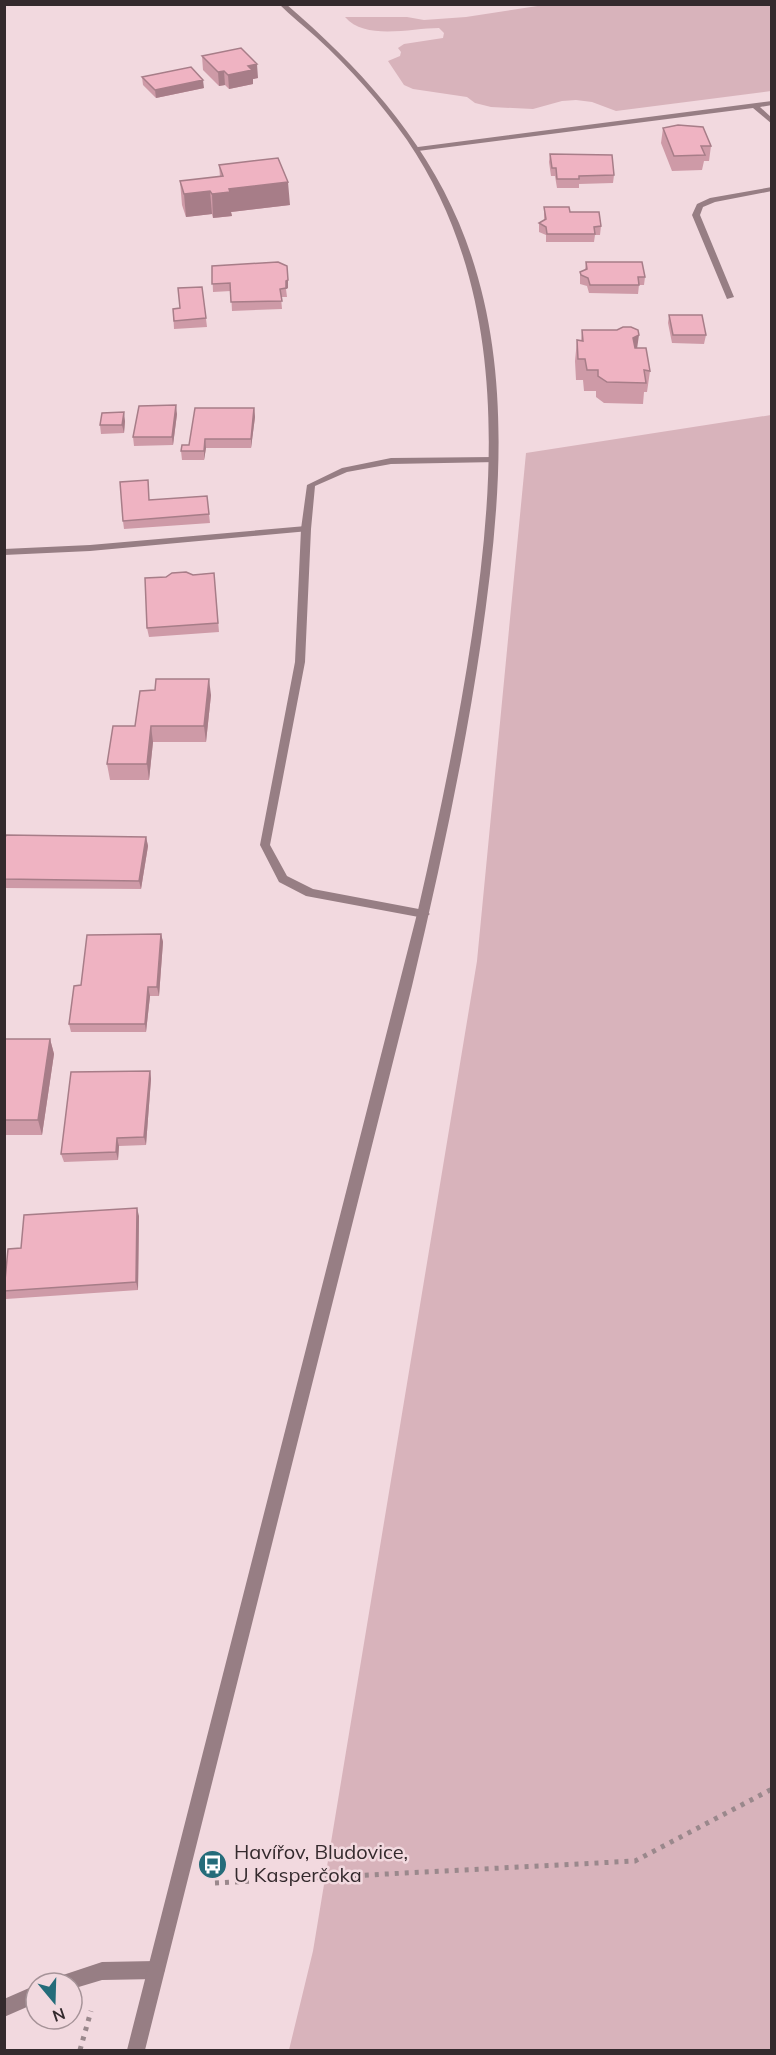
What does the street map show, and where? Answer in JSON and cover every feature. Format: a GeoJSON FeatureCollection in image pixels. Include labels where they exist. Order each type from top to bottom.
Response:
{"type":"FeatureCollection","features":[{"type":"Feature","properties":{"kind":"street"},"geometry":{"type":"LineString","coordinates":[[136,2050],[424,914],[470,691],[489,540],[494,460],[492,391],[485,322],[468,255],[446,201],[418,149],[384,102],[349,63],[283,5]]}},
{"type":"Feature","properties":{"kind":"street"},"geometry":{"type":"LineString","coordinates":[[418,149],[771,103]]}},
{"type":"Feature","properties":{"kind":"street"},"geometry":{"type":"LineString","coordinates":[[754,105],[771,122]]}},
{"type":"Feature","properties":{"kind":"street"},"geometry":{"type":"LineString","coordinates":[[730,297],[696,215],[700,206],[713,200],[771,189]]}},
{"type":"Feature","properties":{"kind":"street"},"geometry":{"type":"LineString","coordinates":[[424,914],[310,893],[283,879],[265,845],[300,662],[306,529],[311,485],[345,470],[391,461],[494,460]]}},
{"type":"Feature","properties":{"kind":"street"},"geometry":{"type":"LineString","coordinates":[[4,552],[90,548],[306,529]]}},
{"type":"Feature","properties":{"kind":"street"},"geometry":{"type":"LineString","coordinates":[[84,1977],[102,1971],[156,1970]]}},
{"type":"Feature","properties":{"kind":"street"},"geometry":{"type":"LineString","coordinates":[[4,2008],[24,1999]]}},
{"type":"Feature","properties":{"kind":"path"},"geometry":{"type":"LineString","coordinates":[[178,1885],[635,1861],[771,1789]]}},
{"type":"Feature","properties":{"kind":"shaded area"},"geometry":{"type":"Polygon","coordinates":[[[544,5],[771,5],[771,91],[616,111],[592,102],[576,100],[562,101],[533,109],[491,107],[475,103],[467,97],[413,89],[404,85],[388,61],[400,56],[401,52],[398,48],[404,44],[443,38],[444,33],[439,28],[377,31],[365,29],[345,17],[407,17],[424,20],[466,17],[544,5]]]}},
{"type":"Feature","properties":{"kind":"shaded area"},"geometry":{"type":"Polygon","coordinates":[[[771,415],[771,2050],[289,2050],[313,1951],[477,961],[526,453],[771,415]]]}},
{"type":"Feature","properties":{"kind":"building"},"geometry":{"type":"Polygon","coordinates":[[[241,48],[257,64],[248,66],[252,70],[228,75],[224,71],[218,72],[202,56],[241,48]]]}},
{"type":"Feature","properties":{"kind":"building"},"geometry":{"type":"Polygon","coordinates":[[[191,67],[203,80],[155,90],[142,77],[191,67]]]}},
{"type":"Feature","properties":{"kind":"building"},"geometry":{"type":"Polygon","coordinates":[[[678,125],[703,127],[711,146],[701,146],[705,155],[674,156],[663,128],[678,125]]]}},
{"type":"Feature","properties":{"kind":"building"},"geometry":{"type":"Polygon","coordinates":[[[550,154],[612,155],[614,175],[557,179],[556,168],[552,168],[550,154]]]}},
{"type":"Feature","properties":{"kind":"building"},"geometry":{"type":"Polygon","coordinates":[[[278,158],[288,182],[229,189],[230,192],[212,194],[210,191],[184,194],[180,181],[223,176],[219,165],[278,158]]]}},
{"type":"Feature","properties":{"kind":"building"},"geometry":{"type":"Polygon","coordinates":[[[544,207],[569,207],[570,212],[599,212],[601,226],[594,227],[595,234],[547,234],[546,227],[539,223],[546,219],[544,207]]]}},
{"type":"Feature","properties":{"kind":"building"},"geometry":{"type":"Polygon","coordinates":[[[278,262],[287,266],[286,288],[280,289],[282,301],[231,302],[230,283],[212,284],[212,266],[278,262]]]}},
{"type":"Feature","properties":{"kind":"building"},"geometry":{"type":"Polygon","coordinates":[[[586,262],[642,262],[645,277],[638,277],[639,285],[590,285],[588,278],[580,272],[587,269],[586,262]]]}},
{"type":"Feature","properties":{"kind":"building"},"geometry":{"type":"Polygon","coordinates":[[[202,287],[206,318],[174,321],[173,309],[180,308],[178,288],[202,287]]]}},
{"type":"Feature","properties":{"kind":"building"},"geometry":{"type":"Polygon","coordinates":[[[669,315],[702,315],[706,335],[673,335],[669,315]]]}},
{"type":"Feature","properties":{"kind":"building"},"geometry":{"type":"Polygon","coordinates":[[[623,327],[638,330],[639,335],[633,338],[635,348],[646,348],[650,371],[644,370],[646,383],[607,382],[598,376],[598,370],[587,370],[585,359],[578,359],[577,340],[583,341],[582,330],[617,330],[623,327]]]}},
{"type":"Feature","properties":{"kind":"building"},"geometry":{"type":"Polygon","coordinates":[[[176,405],[172,437],[133,437],[139,406],[176,405]]]}},
{"type":"Feature","properties":{"kind":"building"},"geometry":{"type":"Polygon","coordinates":[[[195,408],[254,408],[251,439],[205,439],[204,451],[181,451],[182,445],[189,445],[195,408]]]}},
{"type":"Feature","properties":{"kind":"building"},"geometry":{"type":"Polygon","coordinates":[[[124,412],[122,425],[100,425],[102,413],[124,412]]]}},
{"type":"Feature","properties":{"kind":"building"},"geometry":{"type":"Polygon","coordinates":[[[148,480],[149,500],[207,496],[209,514],[123,521],[120,482],[148,480]]]}},
{"type":"Feature","properties":{"kind":"building"},"geometry":{"type":"Polygon","coordinates":[[[186,572],[193,575],[214,573],[218,623],[147,628],[145,578],[166,577],[172,573],[186,572]]]}},
{"type":"Feature","properties":{"kind":"building"},"geometry":{"type":"Polygon","coordinates":[[[156,679],[209,679],[204,726],[151,726],[147,764],[107,764],[113,726],[135,726],[140,691],[155,690],[156,679]]]}},
{"type":"Feature","properties":{"kind":"building"},"geometry":{"type":"Polygon","coordinates":[[[6,835],[146,837],[139,881],[4,879],[6,835]]]}},
{"type":"Feature","properties":{"kind":"building"},"geometry":{"type":"Polygon","coordinates":[[[161,934],[157,987],[148,987],[145,1024],[69,1024],[74,986],[81,985],[87,935],[161,934]]]}},
{"type":"Feature","properties":{"kind":"building"},"geometry":{"type":"Polygon","coordinates":[[[4,1039],[50,1039],[38,1120],[4,1120],[4,1039]]]}},
{"type":"Feature","properties":{"kind":"building"},"geometry":{"type":"Polygon","coordinates":[[[150,1071],[144,1137],[117,1138],[116,1152],[61,1154],[71,1072],[150,1071]]]}},
{"type":"Feature","properties":{"kind":"building"},"geometry":{"type":"Polygon","coordinates":[[[137,1208],[136,1282],[4,1291],[8,1249],[21,1248],[24,1215],[137,1208]]]}},
{"type":"Feature","properties":{"kind":"place","name":"Havířov, Bludovice, U Kasperčoka"},"geometry":{"type":"Point","coordinates":[213,1864]}}]}
